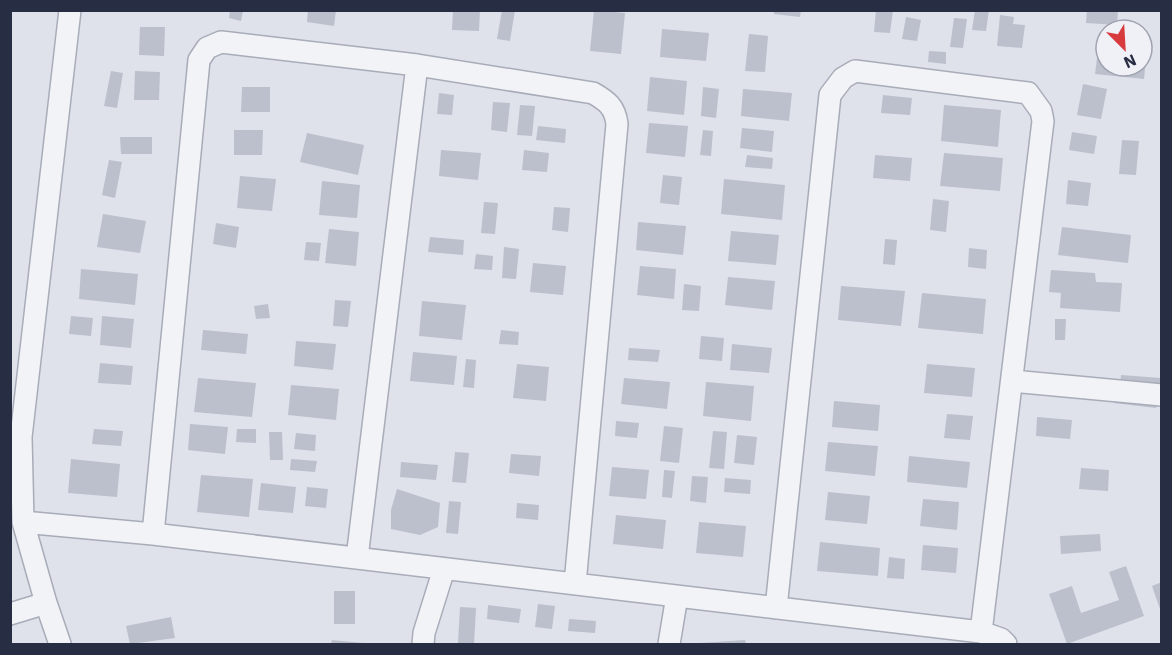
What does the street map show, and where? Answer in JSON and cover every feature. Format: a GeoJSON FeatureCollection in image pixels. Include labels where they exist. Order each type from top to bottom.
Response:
{"type":"FeatureCollection","features":[{"type":"Feature","properties":{"kind":"street"},"geometry":{"type":"LineString","coordinates":[[60,645],[23,522],[21,437],[70,10]]}},
{"type":"Feature","properties":{"kind":"street"},"geometry":{"type":"LineString","coordinates":[[153,534],[199,60],[207,48],[221,42],[417,65],[593,93],[609,102],[616,112],[617,124],[575,584]]}},
{"type":"Feature","properties":{"kind":"street"},"geometry":{"type":"LineString","coordinates":[[357,558],[417,65]]}},
{"type":"Feature","properties":{"kind":"street"},"geometry":{"type":"LineString","coordinates":[[776,608],[830,95],[843,78],[855,71],[1028,93],[1041,111],[1043,121],[981,632]]}},
{"type":"Feature","properties":{"kind":"street"},"geometry":{"type":"LineString","coordinates":[[1012,381],[1161,395]]}},
{"type":"Feature","properties":{"kind":"street"},"geometry":{"type":"LineString","coordinates":[[23,522],[153,534],[981,632],[1001,639],[1006,645]]}},
{"type":"Feature","properties":{"kind":"street"},"geometry":{"type":"LineString","coordinates":[[423,645],[424,633],[444,569]]}},
{"type":"Feature","properties":{"kind":"street"},"geometry":{"type":"LineString","coordinates":[[669,645],[677,596]]}},
{"type":"Feature","properties":{"kind":"street"},"geometry":{"type":"LineString","coordinates":[[10,614],[46,603]]}},
{"type":"Feature","properties":{"kind":"building"},"geometry":{"type":"Polygon","coordinates":[[[230,10],[243,10],[241,21],[229,18],[230,10]]]}},
{"type":"Feature","properties":{"kind":"building"},"geometry":{"type":"Polygon","coordinates":[[[308,10],[336,10],[334,26],[307,22],[308,10]]]}},
{"type":"Feature","properties":{"kind":"building"},"geometry":{"type":"Polygon","coordinates":[[[453,10],[480,10],[479,31],[452,30],[453,10]]]}},
{"type":"Feature","properties":{"kind":"building"},"geometry":{"type":"Polygon","coordinates":[[[502,10],[515,10],[510,41],[497,39],[502,10]]]}},
{"type":"Feature","properties":{"kind":"building"},"geometry":{"type":"Polygon","coordinates":[[[594,10],[625,13],[621,54],[590,51],[594,10]]]}},
{"type":"Feature","properties":{"kind":"building"},"geometry":{"type":"Polygon","coordinates":[[[774,10],[801,10],[800,17],[774,14],[774,10]]]}},
{"type":"Feature","properties":{"kind":"building"},"geometry":{"type":"Polygon","coordinates":[[[876,10],[893,10],[890,33],[874,32],[876,10]]]}},
{"type":"Feature","properties":{"kind":"building"},"geometry":{"type":"Polygon","coordinates":[[[975,10],[989,10],[986,31],[972,30],[975,10]]]}},
{"type":"Feature","properties":{"kind":"building"},"geometry":{"type":"Polygon","coordinates":[[[1087,10],[1118,10],[1117,18],[1094,18],[1094,24],[1086,23],[1087,10]]]}},
{"type":"Feature","properties":{"kind":"building"},"geometry":{"type":"Polygon","coordinates":[[[1000,15],[1014,17],[1013,24],[1025,25],[1022,48],[997,46],[1000,15]]]}},
{"type":"Feature","properties":{"kind":"building"},"geometry":{"type":"Polygon","coordinates":[[[906,17],[921,20],[917,41],[902,39],[906,17]]]}},
{"type":"Feature","properties":{"kind":"building"},"geometry":{"type":"Polygon","coordinates":[[[954,18],[967,19],[963,48],[950,47],[954,18]]]}},
{"type":"Feature","properties":{"kind":"building"},"geometry":{"type":"Polygon","coordinates":[[[140,27],[165,27],[164,56],[139,55],[140,27]]]}},
{"type":"Feature","properties":{"kind":"building"},"geometry":{"type":"Polygon","coordinates":[[[662,29],[709,33],[706,61],[660,57],[662,29]]]}},
{"type":"Feature","properties":{"kind":"building"},"geometry":{"type":"Polygon","coordinates":[[[749,34],[768,36],[765,72],[745,71],[749,34]]]}},
{"type":"Feature","properties":{"kind":"building"},"geometry":{"type":"Polygon","coordinates":[[[929,51],[946,52],[946,64],[928,62],[929,51]]]}},
{"type":"Feature","properties":{"kind":"building"},"geometry":{"type":"Polygon","coordinates":[[[111,71],[123,73],[117,108],[104,106],[111,71]]]}},
{"type":"Feature","properties":{"kind":"building"},"geometry":{"type":"Polygon","coordinates":[[[135,71],[160,72],[159,100],[134,100],[135,71]]]}},
{"type":"Feature","properties":{"kind":"building"},"geometry":{"type":"Polygon","coordinates":[[[650,77],[687,81],[684,115],[647,111],[650,77]]]}},
{"type":"Feature","properties":{"kind":"building"},"geometry":{"type":"Polygon","coordinates":[[[1083,84],[1107,89],[1101,119],[1077,115],[1083,84]]]}},
{"type":"Feature","properties":{"kind":"building"},"geometry":{"type":"Polygon","coordinates":[[[242,87],[270,87],[270,112],[241,112],[242,87]]]}},
{"type":"Feature","properties":{"kind":"building"},"geometry":{"type":"Polygon","coordinates":[[[703,87],[719,89],[716,118],[701,116],[703,87]]]}},
{"type":"Feature","properties":{"kind":"building"},"geometry":{"type":"Polygon","coordinates":[[[743,89],[792,93],[789,121],[741,116],[743,89]]]}},
{"type":"Feature","properties":{"kind":"building"},"geometry":{"type":"Polygon","coordinates":[[[439,93],[454,95],[452,115],[437,114],[439,93]]]}},
{"type":"Feature","properties":{"kind":"building"},"geometry":{"type":"Polygon","coordinates":[[[883,95],[912,98],[910,115],[881,113],[883,95]]]}},
{"type":"Feature","properties":{"kind":"building"},"geometry":{"type":"Polygon","coordinates":[[[493,102],[510,103],[507,132],[491,130],[493,102]]]}},
{"type":"Feature","properties":{"kind":"building"},"geometry":{"type":"Polygon","coordinates":[[[520,105],[535,106],[532,136],[517,135],[520,105]]]}},
{"type":"Feature","properties":{"kind":"building"},"geometry":{"type":"Polygon","coordinates":[[[944,105],[1001,110],[998,147],[941,141],[944,105]]]}},
{"type":"Feature","properties":{"kind":"building"},"geometry":{"type":"Polygon","coordinates":[[[649,123],[688,126],[685,157],[646,153],[649,123]]]}},
{"type":"Feature","properties":{"kind":"building"},"geometry":{"type":"Polygon","coordinates":[[[538,126],[566,129],[565,143],[536,140],[538,126]]]}},
{"type":"Feature","properties":{"kind":"building"},"geometry":{"type":"Polygon","coordinates":[[[742,128],[774,131],[772,152],[740,148],[742,128]]]}},
{"type":"Feature","properties":{"kind":"building"},"geometry":{"type":"Polygon","coordinates":[[[234,130],[263,130],[262,155],[234,155],[234,130]]]}},
{"type":"Feature","properties":{"kind":"building"},"geometry":{"type":"Polygon","coordinates":[[[703,130],[713,131],[711,156],[700,155],[703,130]]]}},
{"type":"Feature","properties":{"kind":"building"},"geometry":{"type":"Polygon","coordinates":[[[1072,132],[1097,136],[1094,154],[1069,150],[1072,132]]]}},
{"type":"Feature","properties":{"kind":"building"},"geometry":{"type":"Polygon","coordinates":[[[307,133],[364,145],[358,175],[300,162],[307,133]]]}},
{"type":"Feature","properties":{"kind":"building"},"geometry":{"type":"Polygon","coordinates":[[[120,137],[152,137],[152,154],[121,154],[120,137]]]}},
{"type":"Feature","properties":{"kind":"building"},"geometry":{"type":"Polygon","coordinates":[[[1122,140],[1139,141],[1136,175],[1119,174],[1122,140]]]}},
{"type":"Feature","properties":{"kind":"building"},"geometry":{"type":"Polygon","coordinates":[[[441,150],[481,153],[478,180],[439,176],[441,150]]]}},
{"type":"Feature","properties":{"kind":"building"},"geometry":{"type":"Polygon","coordinates":[[[524,150],[549,153],[547,172],[522,170],[524,150]]]}},
{"type":"Feature","properties":{"kind":"building"},"geometry":{"type":"Polygon","coordinates":[[[944,153],[1003,158],[1000,191],[940,186],[944,153]]]}},
{"type":"Feature","properties":{"kind":"building"},"geometry":{"type":"Polygon","coordinates":[[[747,155],[773,158],[772,169],[745,167],[747,155]]]}},
{"type":"Feature","properties":{"kind":"building"},"geometry":{"type":"Polygon","coordinates":[[[875,155],[912,158],[910,181],[873,178],[875,155]]]}},
{"type":"Feature","properties":{"kind":"building"},"geometry":{"type":"Polygon","coordinates":[[[109,160],[122,162],[115,198],[102,195],[109,160]]]}},
{"type":"Feature","properties":{"kind":"building"},"geometry":{"type":"Polygon","coordinates":[[[663,175],[682,177],[679,205],[660,203],[663,175]]]}},
{"type":"Feature","properties":{"kind":"building"},"geometry":{"type":"Polygon","coordinates":[[[240,176],[276,179],[272,211],[237,208],[240,176]]]}},
{"type":"Feature","properties":{"kind":"building"},"geometry":{"type":"Polygon","coordinates":[[[724,179],[785,185],[782,220],[721,214],[724,179]]]}},
{"type":"Feature","properties":{"kind":"building"},"geometry":{"type":"Polygon","coordinates":[[[1068,180],[1091,183],[1088,206],[1066,204],[1068,180]]]}},
{"type":"Feature","properties":{"kind":"building"},"geometry":{"type":"Polygon","coordinates":[[[322,181],[360,185],[357,218],[319,215],[322,181]]]}},
{"type":"Feature","properties":{"kind":"building"},"geometry":{"type":"Polygon","coordinates":[[[933,199],[949,201],[946,232],[930,230],[933,199]]]}},
{"type":"Feature","properties":{"kind":"building"},"geometry":{"type":"Polygon","coordinates":[[[484,202],[498,203],[495,234],[481,233],[484,202]]]}},
{"type":"Feature","properties":{"kind":"building"},"geometry":{"type":"Polygon","coordinates":[[[554,207],[570,208],[568,232],[552,230],[554,207]]]}},
{"type":"Feature","properties":{"kind":"building"},"geometry":{"type":"Polygon","coordinates":[[[103,214],[146,221],[140,253],[97,247],[103,214]]]}},
{"type":"Feature","properties":{"kind":"building"},"geometry":{"type":"Polygon","coordinates":[[[638,222],[686,226],[683,255],[636,250],[638,222]]]}},
{"type":"Feature","properties":{"kind":"building"},"geometry":{"type":"Polygon","coordinates":[[[216,223],[239,227],[236,248],[213,244],[216,223]]]}},
{"type":"Feature","properties":{"kind":"building"},"geometry":{"type":"Polygon","coordinates":[[[1062,227],[1131,235],[1128,263],[1058,255],[1062,227]]]}},
{"type":"Feature","properties":{"kind":"building"},"geometry":{"type":"Polygon","coordinates":[[[329,229],[359,232],[356,266],[325,263],[329,229]]]}},
{"type":"Feature","properties":{"kind":"building"},"geometry":{"type":"Polygon","coordinates":[[[731,231],[779,235],[776,265],[728,261],[731,231]]]}},
{"type":"Feature","properties":{"kind":"building"},"geometry":{"type":"Polygon","coordinates":[[[430,237],[464,240],[463,255],[428,252],[430,237]]]}},
{"type":"Feature","properties":{"kind":"building"},"geometry":{"type":"Polygon","coordinates":[[[885,239],[897,240],[895,265],[883,264],[885,239]]]}},
{"type":"Feature","properties":{"kind":"building"},"geometry":{"type":"Polygon","coordinates":[[[306,242],[321,243],[319,261],[304,260],[306,242]]]}},
{"type":"Feature","properties":{"kind":"building"},"geometry":{"type":"Polygon","coordinates":[[[504,247],[519,249],[516,279],[502,278],[504,247]]]}},
{"type":"Feature","properties":{"kind":"building"},"geometry":{"type":"Polygon","coordinates":[[[969,248],[987,250],[986,269],[968,267],[969,248]]]}},
{"type":"Feature","properties":{"kind":"building"},"geometry":{"type":"Polygon","coordinates":[[[476,254],[493,256],[492,270],[474,269],[476,254]]]}},
{"type":"Feature","properties":{"kind":"building"},"geometry":{"type":"Polygon","coordinates":[[[533,263],[566,266],[563,295],[530,292],[533,263]]]}},
{"type":"Feature","properties":{"kind":"building"},"geometry":{"type":"Polygon","coordinates":[[[640,266],[676,269],[674,299],[637,295],[640,266]]]}},
{"type":"Feature","properties":{"kind":"building"},"geometry":{"type":"Polygon","coordinates":[[[81,269],[138,274],[135,305],[79,299],[81,269]]]}},
{"type":"Feature","properties":{"kind":"building"},"geometry":{"type":"Polygon","coordinates":[[[1051,270],[1095,273],[1096,282],[1122,283],[1120,312],[1060,308],[1061,293],[1049,292],[1051,270]]]}},
{"type":"Feature","properties":{"kind":"building"},"geometry":{"type":"Polygon","coordinates":[[[728,277],[775,281],[772,310],[725,305],[728,277]]]}},
{"type":"Feature","properties":{"kind":"building"},"geometry":{"type":"Polygon","coordinates":[[[684,284],[701,286],[699,311],[682,310],[684,284]]]}},
{"type":"Feature","properties":{"kind":"building"},"geometry":{"type":"Polygon","coordinates":[[[841,286],[905,291],[901,326],[838,320],[841,286]]]}},
{"type":"Feature","properties":{"kind":"building"},"geometry":{"type":"Polygon","coordinates":[[[922,293],[986,299],[983,334],[918,328],[922,293]]]}},
{"type":"Feature","properties":{"kind":"building"},"geometry":{"type":"Polygon","coordinates":[[[335,300],[351,301],[348,327],[333,326],[335,300]]]}},
{"type":"Feature","properties":{"kind":"building"},"geometry":{"type":"Polygon","coordinates":[[[422,301],[466,305],[462,340],[419,336],[422,301]]]}},
{"type":"Feature","properties":{"kind":"building"},"geometry":{"type":"Polygon","coordinates":[[[268,304],[270,318],[256,319],[254,306],[268,304]]]}},
{"type":"Feature","properties":{"kind":"building"},"geometry":{"type":"Polygon","coordinates":[[[71,316],[93,318],[91,336],[69,334],[71,316]]]}},
{"type":"Feature","properties":{"kind":"building"},"geometry":{"type":"Polygon","coordinates":[[[102,316],[134,319],[131,348],[100,345],[102,316]]]}},
{"type":"Feature","properties":{"kind":"building"},"geometry":{"type":"Polygon","coordinates":[[[1055,319],[1066,319],[1065,340],[1055,340],[1055,319]]]}},
{"type":"Feature","properties":{"kind":"building"},"geometry":{"type":"Polygon","coordinates":[[[203,330],[248,334],[246,354],[201,350],[203,330]]]}},
{"type":"Feature","properties":{"kind":"building"},"geometry":{"type":"Polygon","coordinates":[[[501,330],[519,332],[518,345],[499,344],[501,330]]]}},
{"type":"Feature","properties":{"kind":"building"},"geometry":{"type":"Polygon","coordinates":[[[701,336],[724,338],[722,361],[699,359],[701,336]]]}},
{"type":"Feature","properties":{"kind":"building"},"geometry":{"type":"Polygon","coordinates":[[[296,341],[336,344],[333,370],[294,366],[296,341]]]}},
{"type":"Feature","properties":{"kind":"building"},"geometry":{"type":"Polygon","coordinates":[[[732,344],[772,348],[769,373],[730,370],[732,344]]]}},
{"type":"Feature","properties":{"kind":"building"},"geometry":{"type":"Polygon","coordinates":[[[629,348],[660,350],[658,362],[628,360],[629,348]]]}},
{"type":"Feature","properties":{"kind":"building"},"geometry":{"type":"Polygon","coordinates":[[[413,352],[457,356],[454,385],[410,381],[413,352]]]}},
{"type":"Feature","properties":{"kind":"building"},"geometry":{"type":"Polygon","coordinates":[[[466,359],[476,360],[474,388],[463,387],[466,359]]]}},
{"type":"Feature","properties":{"kind":"building"},"geometry":{"type":"Polygon","coordinates":[[[100,363],[133,366],[131,385],[98,383],[100,363]]]}},
{"type":"Feature","properties":{"kind":"building"},"geometry":{"type":"Polygon","coordinates":[[[517,364],[549,367],[546,401],[513,398],[517,364]]]}},
{"type":"Feature","properties":{"kind":"building"},"geometry":{"type":"Polygon","coordinates":[[[927,364],[975,368],[972,397],[924,393],[927,364]]]}},
{"type":"Feature","properties":{"kind":"building"},"geometry":{"type":"Polygon","coordinates":[[[1121,375],[1161,378],[1161,387],[1120,384],[1121,375]]]}},
{"type":"Feature","properties":{"kind":"building"},"geometry":{"type":"Polygon","coordinates":[[[198,378],[256,383],[252,417],[194,412],[198,378]]]}},
{"type":"Feature","properties":{"kind":"building"},"geometry":{"type":"Polygon","coordinates":[[[624,378],[670,382],[667,409],[621,404],[624,378]]]}},
{"type":"Feature","properties":{"kind":"building"},"geometry":{"type":"Polygon","coordinates":[[[706,382],[754,386],[751,421],[703,416],[706,382]]]}},
{"type":"Feature","properties":{"kind":"building"},"geometry":{"type":"Polygon","coordinates":[[[291,385],[339,389],[336,420],[288,415],[291,385]]]}},
{"type":"Feature","properties":{"kind":"building"},"geometry":{"type":"Polygon","coordinates":[[[1116,395],[1158,400],[1156,408],[1114,403],[1116,395]]]}},
{"type":"Feature","properties":{"kind":"building"},"geometry":{"type":"Polygon","coordinates":[[[834,401],[880,405],[878,431],[832,427],[834,401]]]}},
{"type":"Feature","properties":{"kind":"building"},"geometry":{"type":"Polygon","coordinates":[[[947,414],[973,416],[970,440],[944,438],[947,414]]]}},
{"type":"Feature","properties":{"kind":"building"},"geometry":{"type":"Polygon","coordinates":[[[1037,417],[1072,420],[1070,439],[1036,436],[1037,417]]]}},
{"type":"Feature","properties":{"kind":"building"},"geometry":{"type":"Polygon","coordinates":[[[616,421],[639,423],[637,438],[615,436],[616,421]]]}},
{"type":"Feature","properties":{"kind":"building"},"geometry":{"type":"Polygon","coordinates":[[[190,424],[228,427],[225,454],[188,450],[190,424]]]}},
{"type":"Feature","properties":{"kind":"building"},"geometry":{"type":"Polygon","coordinates":[[[664,426],[683,428],[679,463],[660,461],[664,426]]]}},
{"type":"Feature","properties":{"kind":"building"},"geometry":{"type":"Polygon","coordinates":[[[94,429],[123,431],[121,446],[92,444],[94,429]]]}},
{"type":"Feature","properties":{"kind":"building"},"geometry":{"type":"Polygon","coordinates":[[[237,429],[256,429],[256,443],[236,442],[237,429]]]}},
{"type":"Feature","properties":{"kind":"building"},"geometry":{"type":"Polygon","coordinates":[[[713,431],[727,432],[724,469],[709,468],[713,431]]]}},
{"type":"Feature","properties":{"kind":"building"},"geometry":{"type":"Polygon","coordinates":[[[269,432],[282,432],[283,460],[270,460],[269,432]]]}},
{"type":"Feature","properties":{"kind":"building"},"geometry":{"type":"Polygon","coordinates":[[[296,433],[316,435],[315,451],[294,449],[296,433]]]}},
{"type":"Feature","properties":{"kind":"building"},"geometry":{"type":"Polygon","coordinates":[[[737,435],[757,437],[754,465],[734,463],[737,435]]]}},
{"type":"Feature","properties":{"kind":"building"},"geometry":{"type":"Polygon","coordinates":[[[828,442],[878,446],[875,476],[825,471],[828,442]]]}},
{"type":"Feature","properties":{"kind":"building"},"geometry":{"type":"Polygon","coordinates":[[[455,452],[469,453],[466,483],[452,482],[455,452]]]}},
{"type":"Feature","properties":{"kind":"building"},"geometry":{"type":"Polygon","coordinates":[[[511,454],[541,456],[539,476],[509,473],[511,454]]]}},
{"type":"Feature","properties":{"kind":"building"},"geometry":{"type":"Polygon","coordinates":[[[909,456],[970,462],[967,488],[907,482],[909,456]]]}},
{"type":"Feature","properties":{"kind":"building"},"geometry":{"type":"Polygon","coordinates":[[[71,459],[120,464],[117,497],[68,493],[71,459]]]}},
{"type":"Feature","properties":{"kind":"building"},"geometry":{"type":"Polygon","coordinates":[[[291,459],[317,461],[315,472],[290,470],[291,459]]]}},
{"type":"Feature","properties":{"kind":"building"},"geometry":{"type":"Polygon","coordinates":[[[401,462],[438,465],[436,480],[400,477],[401,462]]]}},
{"type":"Feature","properties":{"kind":"building"},"geometry":{"type":"Polygon","coordinates":[[[612,467],[649,470],[646,499],[609,496],[612,467]]]}},
{"type":"Feature","properties":{"kind":"building"},"geometry":{"type":"Polygon","coordinates":[[[1081,468],[1109,470],[1108,491],[1079,489],[1081,468]]]}},
{"type":"Feature","properties":{"kind":"building"},"geometry":{"type":"Polygon","coordinates":[[[664,470],[675,471],[672,498],[662,497],[664,470]]]}},
{"type":"Feature","properties":{"kind":"building"},"geometry":{"type":"Polygon","coordinates":[[[201,475],[253,479],[249,517],[197,512],[201,475]]]}},
{"type":"Feature","properties":{"kind":"building"},"geometry":{"type":"Polygon","coordinates":[[[692,476],[708,477],[706,503],[690,501],[692,476]]]}},
{"type":"Feature","properties":{"kind":"building"},"geometry":{"type":"Polygon","coordinates":[[[725,478],[751,480],[750,494],[724,492],[725,478]]]}},
{"type":"Feature","properties":{"kind":"building"},"geometry":{"type":"Polygon","coordinates":[[[261,483],[296,487],[293,513],[258,510],[261,483]]]}},
{"type":"Feature","properties":{"kind":"building"},"geometry":{"type":"Polygon","coordinates":[[[307,487],[328,489],[326,508],[305,506],[307,487]]]}},
{"type":"Feature","properties":{"kind":"building"},"geometry":{"type":"Polygon","coordinates":[[[397,489],[440,503],[438,527],[420,535],[391,529],[391,510],[397,489]]]}},
{"type":"Feature","properties":{"kind":"building"},"geometry":{"type":"Polygon","coordinates":[[[828,492],[870,496],[867,524],[825,520],[828,492]]]}},
{"type":"Feature","properties":{"kind":"building"},"geometry":{"type":"Polygon","coordinates":[[[923,499],[959,502],[957,530],[920,526],[923,499]]]}},
{"type":"Feature","properties":{"kind":"building"},"geometry":{"type":"Polygon","coordinates":[[[449,501],[461,502],[458,534],[446,533],[449,501]]]}},
{"type":"Feature","properties":{"kind":"building"},"geometry":{"type":"Polygon","coordinates":[[[517,503],[539,505],[538,520],[516,518],[517,503]]]}},
{"type":"Feature","properties":{"kind":"building"},"geometry":{"type":"Polygon","coordinates":[[[616,515],[666,520],[663,549],[613,544],[616,515]]]}},
{"type":"Feature","properties":{"kind":"building"},"geometry":{"type":"Polygon","coordinates":[[[699,522],[746,526],[743,557],[696,553],[699,522]]]}},
{"type":"Feature","properties":{"kind":"building"},"geometry":{"type":"Polygon","coordinates":[[[1100,534],[1101,551],[1061,554],[1060,536],[1100,534]]]}},
{"type":"Feature","properties":{"kind":"building"},"geometry":{"type":"Polygon","coordinates":[[[820,542],[880,548],[878,576],[817,571],[820,542]]]}},
{"type":"Feature","properties":{"kind":"building"},"geometry":{"type":"Polygon","coordinates":[[[923,545],[958,548],[956,573],[921,570],[923,545]]]}},
{"type":"Feature","properties":{"kind":"building"},"geometry":{"type":"Polygon","coordinates":[[[889,557],[905,559],[904,579],[887,578],[889,557]]]}},
{"type":"Feature","properties":{"kind":"building"},"geometry":{"type":"Polygon","coordinates":[[[1126,566],[1144,616],[1067,644],[1049,594],[1072,586],[1081,613],[1119,600],[1109,572],[1126,566]]]}},
{"type":"Feature","properties":{"kind":"building"},"geometry":{"type":"Polygon","coordinates":[[[1162,582],[1162,609],[1160,609],[1152,586],[1162,582]]]}},
{"type":"Feature","properties":{"kind":"building"},"geometry":{"type":"Polygon","coordinates":[[[334,591],[355,591],[355,624],[334,624],[334,591]]]}},
{"type":"Feature","properties":{"kind":"building"},"geometry":{"type":"Polygon","coordinates":[[[538,604],[555,606],[552,629],[535,627],[538,604]]]}},
{"type":"Feature","properties":{"kind":"building"},"geometry":{"type":"Polygon","coordinates":[[[488,605],[521,609],[519,623],[487,619],[488,605]]]}},
{"type":"Feature","properties":{"kind":"building"},"geometry":{"type":"Polygon","coordinates":[[[460,607],[476,608],[474,644],[458,643],[460,607]]]}},
{"type":"Feature","properties":{"kind":"building"},"geometry":{"type":"Polygon","coordinates":[[[171,617],[175,638],[130,644],[126,626],[171,617]]]}},
{"type":"Feature","properties":{"kind":"building"},"geometry":{"type":"Polygon","coordinates":[[[569,619],[596,621],[595,633],[568,631],[569,619]]]}},
{"type":"Feature","properties":{"kind":"building"},"geometry":{"type":"Polygon","coordinates":[[[332,640],[363,643],[363,644],[331,644],[332,640]]]}},
{"type":"Feature","properties":{"kind":"building"},"geometry":{"type":"Polygon","coordinates":[[[745,640],[746,644],[700,644],[700,643],[745,640]]]}}]}
